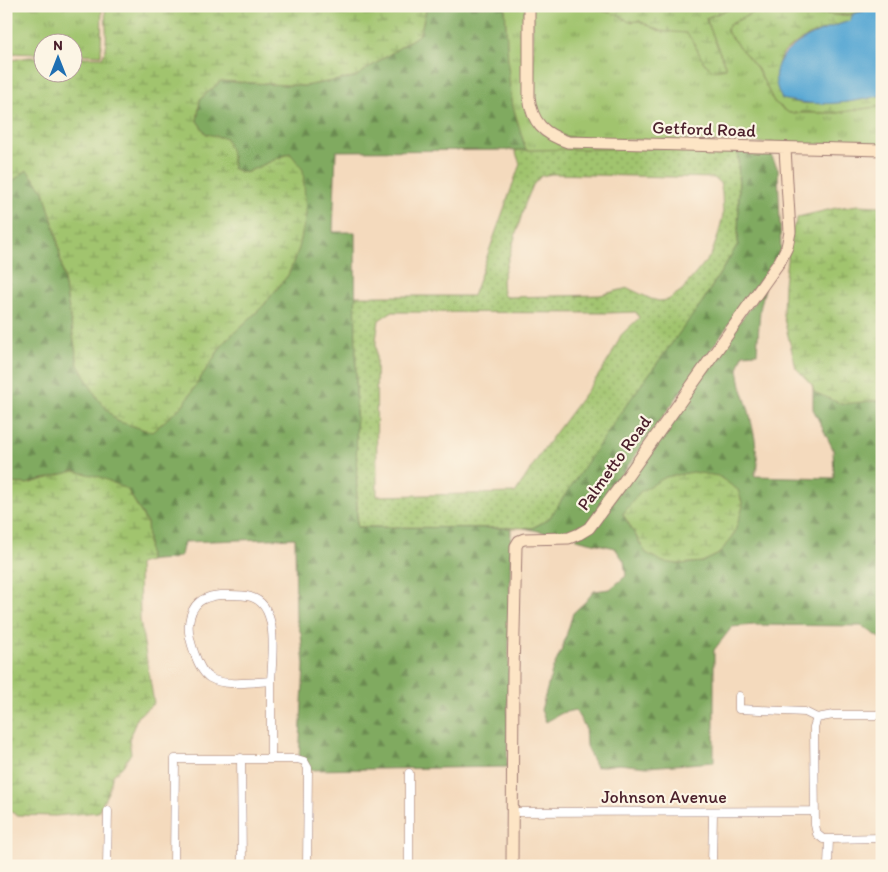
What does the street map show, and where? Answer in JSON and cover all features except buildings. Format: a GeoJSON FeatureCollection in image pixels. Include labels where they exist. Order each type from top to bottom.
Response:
{"type":"FeatureCollection","features":[{"type":"Feature","properties":{"kind":"street","name":"Getford Road"},"geometry":{"type":"LineString","coordinates":[[529,6],[530,108],[534,118],[554,138],[568,142],[882,150]]}},
{"type":"Feature","properties":{"kind":"street","name":"Palmetto Road"},"geometry":{"type":"LineString","coordinates":[[512,866],[516,546],[519,541],[524,539],[569,538],[589,528],[780,261],[787,247],[790,232],[785,149]]}},
{"type":"Feature","properties":{"kind":"street"},"geometry":{"type":"LineString","coordinates":[[271,681],[218,681],[204,674],[195,655],[189,629],[190,615],[197,603],[208,597],[250,596],[262,604],[270,617],[272,626],[271,758]]}},
{"type":"Feature","properties":{"kind":"street"},"geometry":{"type":"LineString","coordinates":[[740,696],[739,709],[805,712],[817,718],[833,715],[882,715]]}},
{"type":"Feature","properties":{"kind":"street"},"geometry":{"type":"LineString","coordinates":[[817,718],[814,727],[817,834],[823,839],[882,838]]}},
{"type":"Feature","properties":{"kind":"street"},"geometry":{"type":"LineString","coordinates":[[241,758],[242,866]]}},
{"type":"Feature","properties":{"kind":"street"},"geometry":{"type":"LineString","coordinates":[[174,866],[175,759],[271,758],[298,759],[304,761],[308,768],[308,866]]}},
{"type":"Feature","properties":{"kind":"street"},"geometry":{"type":"LineString","coordinates":[[408,866],[409,773]]}},
{"type":"Feature","properties":{"kind":"street"},"geometry":{"type":"LineString","coordinates":[[107,866],[108,811]]}},
{"type":"Feature","properties":{"kind":"street","name":"Johnson Avenue"},"geometry":{"type":"LineString","coordinates":[[512,812],[713,813],[815,811]]}},
{"type":"Feature","properties":{"kind":"street"},"geometry":{"type":"LineString","coordinates":[[712,866],[713,813]]}},
{"type":"Feature","properties":{"kind":"street"},"geometry":{"type":"LineString","coordinates":[[828,866],[829,839]]}},
{"type":"Feature","properties":{"kind":"green space"},"geometry":{"type":"Polygon","coordinates":[[[6,6],[102,6],[101,55],[82,54],[82,32],[32,32],[32,54],[6,53],[6,6]]]}},
{"type":"Feature","properties":{"kind":"green space"},"geometry":{"type":"Polygon","coordinates":[[[105,6],[427,6],[420,34],[355,77],[304,86],[221,81],[200,99],[197,121],[206,134],[226,138],[232,156],[233,169],[245,173],[290,153],[303,170],[306,215],[299,248],[288,275],[262,307],[224,342],[183,405],[152,432],[117,421],[98,399],[78,365],[57,237],[44,191],[27,170],[6,186],[6,61],[32,57],[32,82],[82,82],[82,57],[103,57],[106,39],[105,6]]]}},
{"type":"Feature","properties":{"kind":"green space"},"geometry":{"type":"Polygon","coordinates":[[[427,6],[505,6],[509,79],[513,106],[526,150],[336,151],[333,232],[355,232],[357,527],[511,528],[507,767],[309,770],[299,759],[304,665],[301,634],[296,619],[295,538],[184,542],[181,555],[169,559],[149,561],[147,523],[127,489],[44,479],[27,484],[6,483],[6,186],[27,170],[44,191],[57,237],[78,365],[183,405],[224,342],[262,307],[288,275],[290,153],[245,173],[233,169],[232,156],[206,134],[197,121],[200,99],[221,81],[304,86],[355,77],[420,34],[427,6]]]}},
{"type":"Feature","properties":{"kind":"green space"},"geometry":{"type":"Polygon","coordinates":[[[505,6],[525,6],[525,97],[541,133],[654,148],[526,150],[513,106],[509,79],[505,6]]]}},
{"type":"Feature","properties":{"kind":"green space"},"geometry":{"type":"Polygon","coordinates":[[[532,6],[587,6],[621,16],[629,22],[639,21],[660,31],[686,33],[692,40],[704,63],[713,70],[726,68],[706,18],[738,6],[765,6],[729,25],[727,30],[729,35],[757,68],[774,102],[789,113],[837,113],[882,106],[882,146],[569,138],[545,126],[534,106],[532,6]]]}},
{"type":"Feature","properties":{"kind":"green space"},"geometry":{"type":"Polygon","coordinates":[[[586,6],[738,6],[706,18],[726,68],[713,70],[704,63],[692,40],[660,31],[639,21],[629,22],[620,16],[586,6]]]}},
{"type":"Feature","properties":{"kind":"green space"},"geometry":{"type":"Polygon","coordinates":[[[765,6],[793,6],[839,15],[853,14],[850,21],[805,38],[789,48],[781,56],[775,77],[799,103],[841,102],[882,95],[882,106],[837,113],[789,113],[774,102],[757,68],[729,35],[727,30],[729,25],[765,6]]]}},
{"type":"Feature","properties":{"kind":"green space"},"geometry":{"type":"Polygon","coordinates":[[[796,6],[872,6],[863,11],[834,15],[796,6]]]}},
{"type":"Feature","properties":{"kind":"green space"},"geometry":{"type":"Polygon","coordinates":[[[654,148],[738,152],[738,244],[703,301],[548,520],[532,528],[357,527],[355,296],[473,296],[520,164],[515,150],[654,148]],[[552,174],[541,176],[533,185],[525,204],[502,280],[503,295],[508,297],[600,295],[628,288],[651,299],[659,301],[668,300],[682,290],[711,255],[723,215],[720,183],[714,178],[552,174]],[[391,312],[379,320],[376,340],[377,496],[515,493],[545,447],[598,376],[611,356],[621,335],[639,318],[636,312],[391,312]]]}},
{"type":"Feature","properties":{"kind":"green space"},"geometry":{"type":"Polygon","coordinates":[[[738,152],[770,153],[778,169],[781,251],[586,525],[570,532],[556,534],[524,528],[532,528],[548,520],[627,404],[703,301],[738,244],[738,152]]]}},
{"type":"Feature","properties":{"kind":"green space"},"geometry":{"type":"Polygon","coordinates":[[[858,205],[882,206],[882,400],[842,404],[814,392],[812,385],[796,368],[783,315],[784,284],[793,228],[798,217],[858,205]]]}},
{"type":"Feature","properties":{"kind":"green space"},"geometry":{"type":"Polygon","coordinates":[[[765,288],[760,310],[757,353],[743,354],[738,369],[755,439],[758,465],[754,476],[834,478],[833,449],[813,409],[813,388],[814,392],[882,401],[882,639],[862,626],[754,625],[732,627],[714,650],[714,762],[647,767],[619,764],[596,767],[586,746],[585,727],[575,710],[562,713],[546,722],[541,710],[553,668],[562,649],[573,613],[594,591],[610,589],[626,576],[624,561],[615,548],[576,539],[765,288]],[[640,492],[623,514],[641,545],[679,564],[702,562],[719,554],[640,492]]]}},
{"type":"Feature","properties":{"kind":"green space"},"geometry":{"type":"Polygon","coordinates":[[[74,471],[100,477],[127,489],[147,523],[149,561],[139,564],[140,620],[154,703],[137,717],[129,740],[131,753],[123,766],[113,775],[108,792],[98,812],[55,816],[16,815],[6,808],[6,483],[27,484],[74,471]]]}},
{"type":"Feature","properties":{"kind":"green space"},"geometry":{"type":"Polygon","coordinates":[[[693,472],[718,476],[738,490],[743,506],[734,534],[719,554],[702,562],[679,564],[663,562],[646,553],[623,514],[640,492],[666,477],[693,472]]]}},
{"type":"Feature","properties":{"kind":"water"},"geometry":{"type":"Polygon","coordinates":[[[872,6],[882,6],[882,95],[857,101],[819,104],[782,99],[776,83],[777,69],[783,57],[793,46],[821,31],[850,21],[853,14],[864,11],[872,6]]]}}]}
